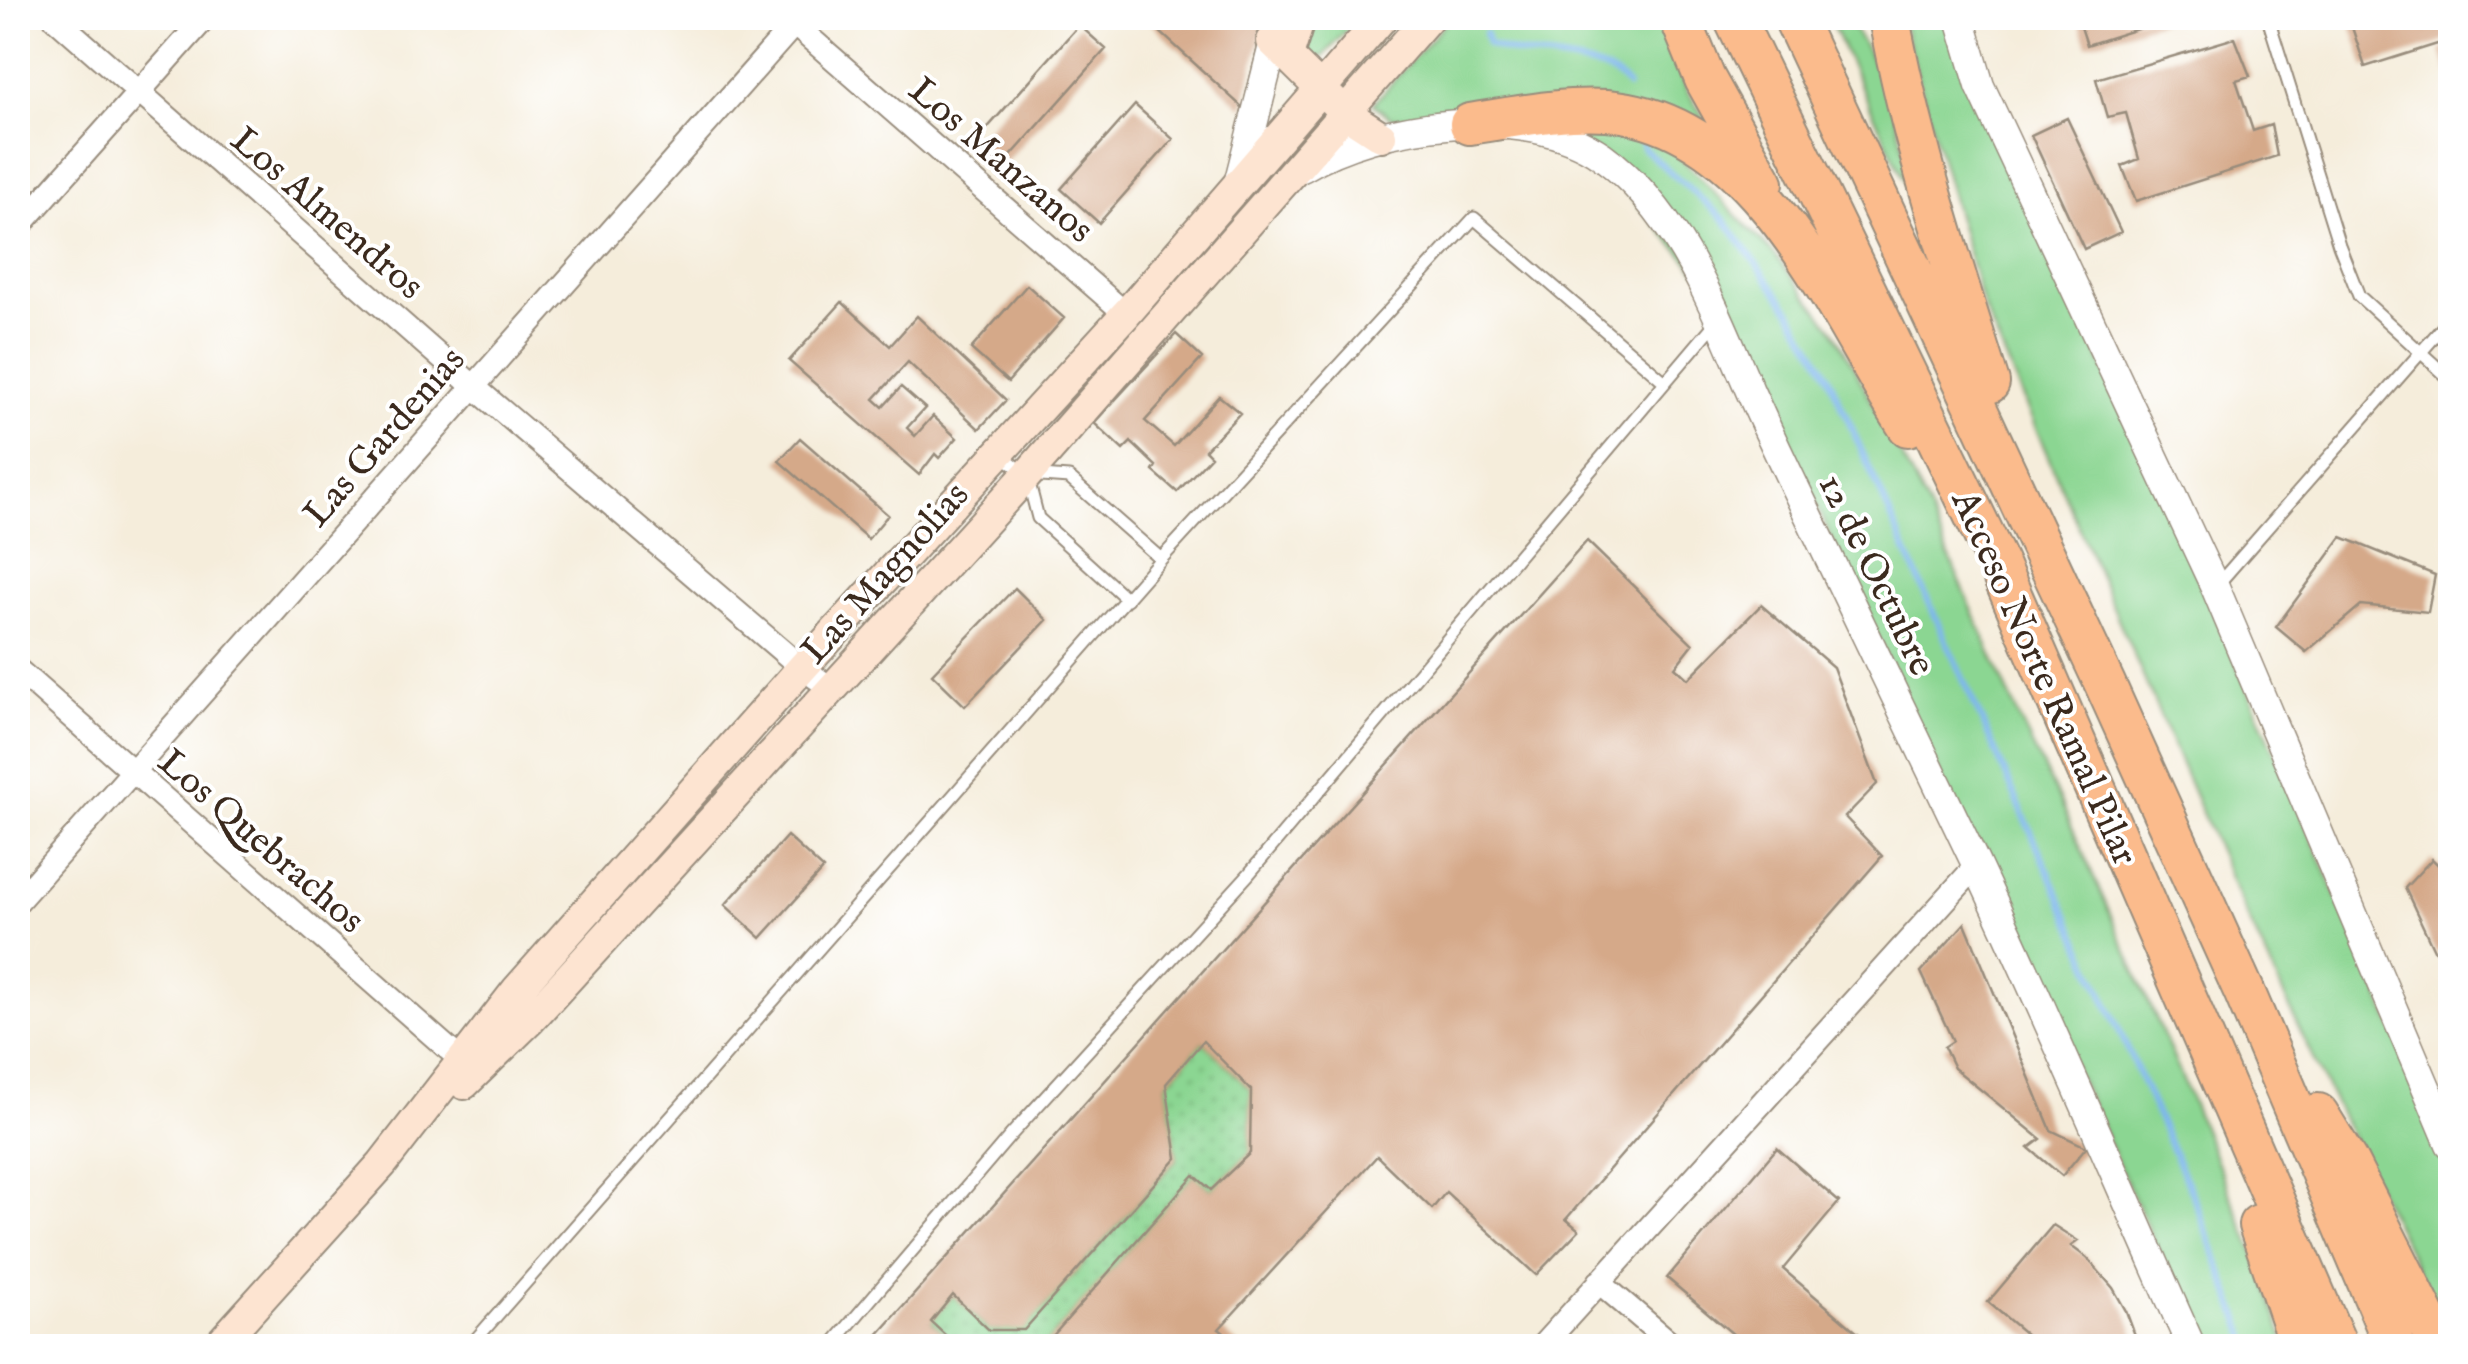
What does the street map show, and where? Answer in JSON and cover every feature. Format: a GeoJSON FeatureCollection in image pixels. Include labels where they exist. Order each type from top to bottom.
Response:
{"type":"FeatureCollection","features":[{"type":"Feature","properties":{"kind":"highway"},"geometry":{"type":"LineString","coordinates":[[1680,18],[1705,79],[1871,370],[1997,562]]}},
{"type":"Feature","properties":{"kind":"highway","name":"Acceso Norte Ramal Pilar"},"geometry":{"type":"LineString","coordinates":[[1734,18],[1997,562],[2337,1346]]}},
{"type":"Feature","properties":{"kind":"highway","name":"Acceso Norte Ramal Pilar"},"geometry":{"type":"LineString","coordinates":[[1794,18],[2035,530],[2244,991],[2395,1346]]}},
{"type":"Feature","properties":{"kind":"highway"},"geometry":{"type":"LineString","coordinates":[[1866,18],[1903,93]]}},
{"type":"Feature","properties":{"kind":"highway"},"geometry":{"type":"LineString","coordinates":[[1889,18],[1903,93],[1946,253],[2035,530]]}},
{"type":"Feature","properties":{"kind":"highway"},"geometry":{"type":"LineString","coordinates":[[1470,124],[1567,110],[1609,110],[1643,117],[1710,150],[1789,229]]}},
{"type":"Feature","properties":{"kind":"highway"},"geometry":{"type":"LineString","coordinates":[[2156,922],[2300,1346]]}},
{"type":"Feature","properties":{"kind":"highway"},"geometry":{"type":"LineString","coordinates":[[2244,991],[2347,1162],[2440,1346]]}},
{"type":"Feature","properties":{"kind":"main road"},"geometry":{"type":"LineString","coordinates":[[1300,18],[1280,38],[1318,88],[1344,112],[1381,136]]}},
{"type":"Feature","properties":{"kind":"main road","name":"Las Magnolias"},"geometry":{"type":"LineString","coordinates":[[382,1164],[517,990],[802,668],[1126,314],[1382,18]]}},
{"type":"Feature","properties":{"kind":"main road","name":"Las Magnolias"},"geometry":{"type":"LineString","coordinates":[[218,1346],[382,1164],[530,1020],[832,690],[1428,18]]}},
{"type":"Feature","properties":{"kind":"street","name":"Los Almendros"},"geometry":{"type":"LineString","coordinates":[[56,18],[473,386],[832,690]]}},
{"type":"Feature","properties":{"kind":"street"},"geometry":{"type":"LineString","coordinates":[[18,228],[205,18]]}},
{"type":"Feature","properties":{"kind":"street"},"geometry":{"type":"LineString","coordinates":[[1960,18],[1980,86],[2215,588],[2450,1144]]}},
{"type":"Feature","properties":{"kind":"street","name":"Los Manzanos"},"geometry":{"type":"LineString","coordinates":[[794,20],[1126,314]]}},
{"type":"Feature","properties":{"kind":"street","name":"Las Gardenias"},"geometry":{"type":"LineString","coordinates":[[18,901],[794,20]]}},
{"type":"Feature","properties":{"kind":"street"},"geometry":{"type":"LineString","coordinates":[[1239,180],[1280,38]]}},
{"type":"Feature","properties":{"kind":"street","name":"12 de Octubre"},"geometry":{"type":"LineString","coordinates":[[1288,176],[1335,149],[1381,136],[1470,124],[1519,126],[1556,134],[1604,158],[1634,184],[1664,220],[1690,261],[1976,866],[2190,1346]]}},
{"type":"Feature","properties":{"kind":"street","name":"Los Quebrachos"},"geometry":{"type":"LineString","coordinates":[[18,670],[462,1060]]}},
{"type":"Feature","properties":{"kind":"street"},"geometry":{"type":"LineString","coordinates":[[1542,1346],[1976,866]]}},
{"type":"Feature","properties":{"kind":"street"},"geometry":{"type":"LineString","coordinates":[[1599,1282],[1674,1346]]}},
{"type":"Feature","properties":{"kind":"lane"},"geometry":{"type":"LineString","coordinates":[[2268,18],[2354,286],[2366,305],[2450,379]]}},
{"type":"Feature","properties":{"kind":"lane"},"geometry":{"type":"LineString","coordinates":[[470,1346],[1161,559],[1474,218],[1665,382]]}},
{"type":"Feature","properties":{"kind":"lane"},"geometry":{"type":"LineString","coordinates":[[831,1346],[1010,1136],[1248,875],[1718,319]]}},
{"type":"Feature","properties":{"kind":"lane"},"geometry":{"type":"LineString","coordinates":[[2215,588],[2450,319]]}},
{"type":"Feature","properties":{"kind":"lane"},"geometry":{"type":"LineString","coordinates":[[998,452],[1027,474],[1069,478],[1161,559]]}},
{"type":"Feature","properties":{"kind":"lane"},"geometry":{"type":"LineString","coordinates":[[1027,474],[1038,518],[1127,599]]}},
{"type":"Feature","properties":{"kind":"green space"},"geometry":{"type":"Polygon","coordinates":[[[1310,18],[1357,18],[1323,57],[1310,59],[1302,51],[1310,18]]]}},
{"type":"Feature","properties":{"kind":"green space"},"geometry":{"type":"Polygon","coordinates":[[[1449,18],[1663,18],[1687,91],[1732,161],[1704,134],[1440,117],[1391,118],[1373,104],[1449,18]]]}},
{"type":"Feature","properties":{"kind":"green space"},"geometry":{"type":"Polygon","coordinates":[[[1829,18],[1847,18],[1893,104],[1917,207],[1829,18]]]}},
{"type":"Feature","properties":{"kind":"green space"},"geometry":{"type":"Polygon","coordinates":[[[1901,18],[1946,18],[2233,655],[2405,1056],[2450,1171],[2450,1335],[2241,903],[1983,306],[1901,18]]]}},
{"type":"Feature","properties":{"kind":"green space"},"geometry":{"type":"Polygon","coordinates":[[[1565,124],[1601,124],[1670,147],[1774,254],[1834,330],[1926,503],[2023,727],[2063,807],[2180,1073],[2255,1255],[2287,1346],[2202,1346],[1721,297],[1565,124]]]}},
{"type":"Feature","properties":{"kind":"green space"},"geometry":{"type":"Polygon","coordinates":[[[1203,1041],[1251,1090],[1250,1153],[1211,1190],[1194,1176],[1044,1346],[957,1346],[931,1322],[953,1295],[989,1330],[1024,1329],[1177,1159],[1166,1084],[1203,1041]]]}},
{"type":"Feature","properties":{"kind":"building"},"geometry":{"type":"Polygon","coordinates":[[[1145,18],[1265,18],[1243,108],[1145,18]]]}},
{"type":"Feature","properties":{"kind":"building"},"geometry":{"type":"Polygon","coordinates":[[[2078,18],[2172,18],[2087,45],[2078,18]]]}},
{"type":"Feature","properties":{"kind":"building"},"geometry":{"type":"Polygon","coordinates":[[[2349,18],[2450,18],[2450,40],[2365,67],[2349,18]]]}},
{"type":"Feature","properties":{"kind":"building"},"geometry":{"type":"Polygon","coordinates":[[[1079,25],[1106,49],[1002,166],[975,142],[1079,25]]]}},
{"type":"Feature","properties":{"kind":"building"},"geometry":{"type":"Polygon","coordinates":[[[2235,38],[2250,76],[2236,80],[2253,131],[2271,125],[2277,156],[2136,201],[2122,166],[2139,159],[2126,113],[2107,117],[2096,79],[2235,38]]]}},
{"type":"Feature","properties":{"kind":"building"},"geometry":{"type":"Polygon","coordinates":[[[2450,47],[2450,79],[2441,50],[2450,47]]]}},
{"type":"Feature","properties":{"kind":"building"},"geometry":{"type":"Polygon","coordinates":[[[1135,105],[1173,139],[1099,223],[1061,189],[1135,105]]]}},
{"type":"Feature","properties":{"kind":"building"},"geometry":{"type":"Polygon","coordinates":[[[2067,118],[2121,232],[2084,249],[2031,135],[2067,118]]]}},
{"type":"Feature","properties":{"kind":"building"},"geometry":{"type":"Polygon","coordinates":[[[1027,285],[1064,318],[1008,382],[971,349],[1027,285]]]}},
{"type":"Feature","properties":{"kind":"building"},"geometry":{"type":"Polygon","coordinates":[[[842,302],[890,346],[917,316],[1006,400],[979,429],[908,362],[874,399],[883,407],[901,387],[925,408],[907,428],[915,436],[933,416],[957,438],[939,458],[935,454],[919,475],[789,361],[842,302]]]}},
{"type":"Feature","properties":{"kind":"building"},"geometry":{"type":"Polygon","coordinates":[[[1176,334],[1202,358],[1145,421],[1174,446],[1219,396],[1240,413],[1205,450],[1211,456],[1177,492],[1153,471],[1156,466],[1131,442],[1123,450],[1094,423],[1176,334]]]}},
{"type":"Feature","properties":{"kind":"building"},"geometry":{"type":"Polygon","coordinates":[[[800,438],[888,515],[868,539],[779,461],[800,438]]]}},
{"type":"Feature","properties":{"kind":"building"},"geometry":{"type":"Polygon","coordinates":[[[2342,537],[2435,575],[2428,612],[2361,605],[2306,652],[2276,627],[2342,537]]]}},
{"type":"Feature","properties":{"kind":"building"},"geometry":{"type":"Polygon","coordinates":[[[1587,541],[1693,644],[1675,667],[1688,679],[1761,605],[1833,667],[1877,784],[1845,817],[1882,856],[1566,1219],[1579,1230],[1536,1275],[1446,1192],[1432,1209],[1377,1156],[1219,1329],[1241,1346],[1044,1346],[1194,1175],[1211,1190],[1250,1153],[1251,1090],[1203,1041],[1166,1084],[1177,1158],[1024,1330],[989,1330],[953,1295],[931,1322],[957,1346],[868,1346],[1587,541]]]}},
{"type":"Feature","properties":{"kind":"building"},"geometry":{"type":"Polygon","coordinates":[[[1015,588],[1047,620],[965,706],[932,674],[1015,588]]]}},
{"type":"Feature","properties":{"kind":"building"},"geometry":{"type":"Polygon","coordinates":[[[787,836],[823,869],[761,938],[725,905],[787,836]]]}},
{"type":"Feature","properties":{"kind":"building"},"geometry":{"type":"Polygon","coordinates":[[[2432,859],[2450,876],[2450,962],[2434,950],[2405,888],[2432,859]]]}},
{"type":"Feature","properties":{"kind":"building"},"geometry":{"type":"Polygon","coordinates":[[[1965,923],[2051,1130],[2086,1147],[2062,1176],[2029,1148],[2041,1139],[1954,1068],[1944,1047],[1953,1041],[1921,972],[1965,923]]]}},
{"type":"Feature","properties":{"kind":"building"},"geometry":{"type":"Polygon","coordinates":[[[1777,1148],[1839,1202],[1783,1269],[1873,1346],[1747,1346],[1667,1278],[1777,1148]]]}},
{"type":"Feature","properties":{"kind":"building"},"geometry":{"type":"Polygon","coordinates":[[[2053,1225],[2078,1241],[2071,1246],[2113,1288],[2139,1346],[2040,1346],[1988,1302],[2053,1225]]]}},
{"type":"Feature","properties":{"kind":"waterway"},"geometry":{"type":"LineString","coordinates":[[1485,33],[1488,44],[1503,50],[1602,69],[1628,87]]}},
{"type":"Feature","properties":{"kind":"waterway"},"geometry":{"type":"LineString","coordinates":[[1641,135],[1643,148],[1724,219],[1790,310],[1824,366],[2196,1203],[2250,1346]]}}]}
